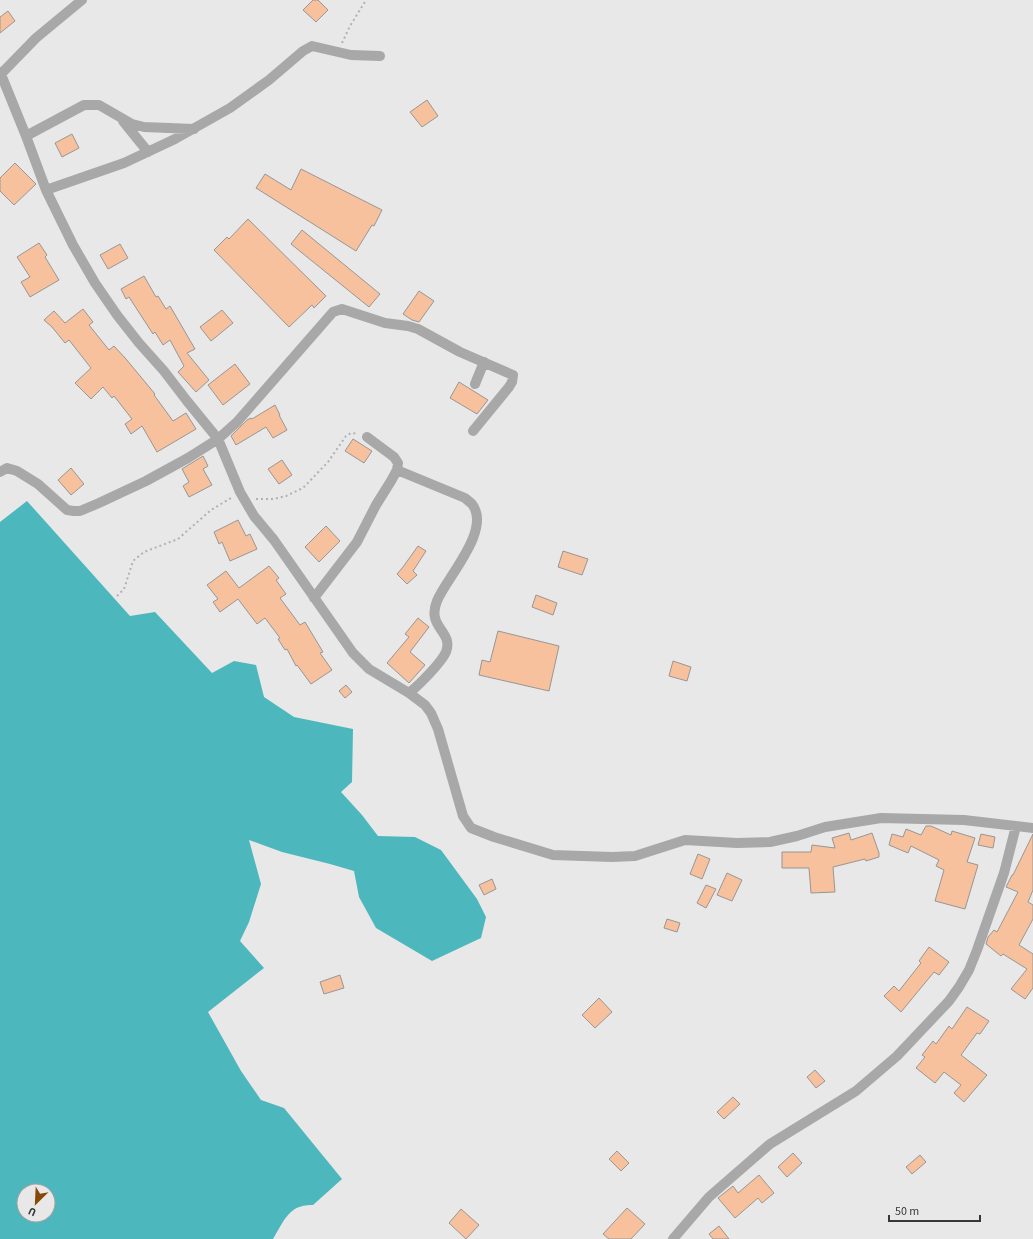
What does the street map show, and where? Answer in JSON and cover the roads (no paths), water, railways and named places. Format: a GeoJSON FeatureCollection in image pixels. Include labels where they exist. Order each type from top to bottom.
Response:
{"type":"FeatureCollection","features":[{"type":"Feature","properties":{"kind":"street"},"geometry":{"type":"LineString","coordinates":[[82,0],[36,38],[0,73],[46,190],[73,245],[95,283],[139,343],[164,371],[218,439],[242,495],[254,516],[274,540],[353,653],[369,669],[409,693],[425,705],[431,712],[438,729],[463,816],[470,828],[494,837],[553,854],[612,857],[635,856],[685,840],[737,844],[770,842],[797,836],[825,827],[881,818],[964,820],[1033,828]]}},
{"type":"Feature","properties":{"kind":"street"},"geometry":{"type":"LineString","coordinates":[[46,190],[98,173],[148,152],[194,129],[230,108],[269,80],[303,51],[312,46],[337,53],[380,56]]}},
{"type":"Feature","properties":{"kind":"street"},"geometry":{"type":"LineString","coordinates":[[26,136],[84,105],[99,105],[111,111],[119,118],[148,152]]}},
{"type":"Feature","properties":{"kind":"street"},"geometry":{"type":"LineString","coordinates":[[119,118],[132,124],[144,127],[194,129]]}},
{"type":"Feature","properties":{"kind":"street"},"geometry":{"type":"LineString","coordinates":[[0,472],[7,468],[17,471],[38,484],[67,510],[80,511],[98,504],[146,481],[188,458],[218,439],[242,417],[333,312],[342,309],[386,322],[408,326],[460,352],[513,375],[512,382],[473,431]]}},
{"type":"Feature","properties":{"kind":"street"},"geometry":{"type":"LineString","coordinates":[[474,384],[484,362]]}},
{"type":"Feature","properties":{"kind":"street"},"geometry":{"type":"LineString","coordinates":[[314,598],[357,542],[376,505],[397,470],[398,463],[394,457],[367,437]]}},
{"type":"Feature","properties":{"kind":"street"},"geometry":{"type":"LineString","coordinates":[[397,470],[464,498],[472,505],[477,523],[475,534],[437,601],[434,615],[437,624],[446,637],[448,644],[445,654],[422,682],[409,693]]}},
{"type":"Feature","properties":{"kind":"street"},"geometry":{"type":"LineString","coordinates":[[672,1239],[709,1197],[770,1144],[856,1091],[898,1056],[949,1001],[966,976],[977,950],[1004,873],[1016,826]]}},
{"type":"Feature","properties":{"kind":"water"},"geometry":{"type":"Polygon","coordinates":[[[27,501],[130,616],[155,612],[212,673],[234,661],[256,665],[264,697],[294,717],[353,729],[352,782],[341,792],[362,815],[378,836],[415,837],[441,850],[477,899],[486,917],[481,938],[432,961],[376,928],[359,897],[354,871],[282,852],[249,840],[261,884],[249,922],[240,941],[264,968],[208,1012],[241,1071],[261,1100],[284,1108],[342,1179],[313,1205],[298,1207],[288,1215],[273,1239],[0,1239],[0,522],[27,501]]]}}]}
